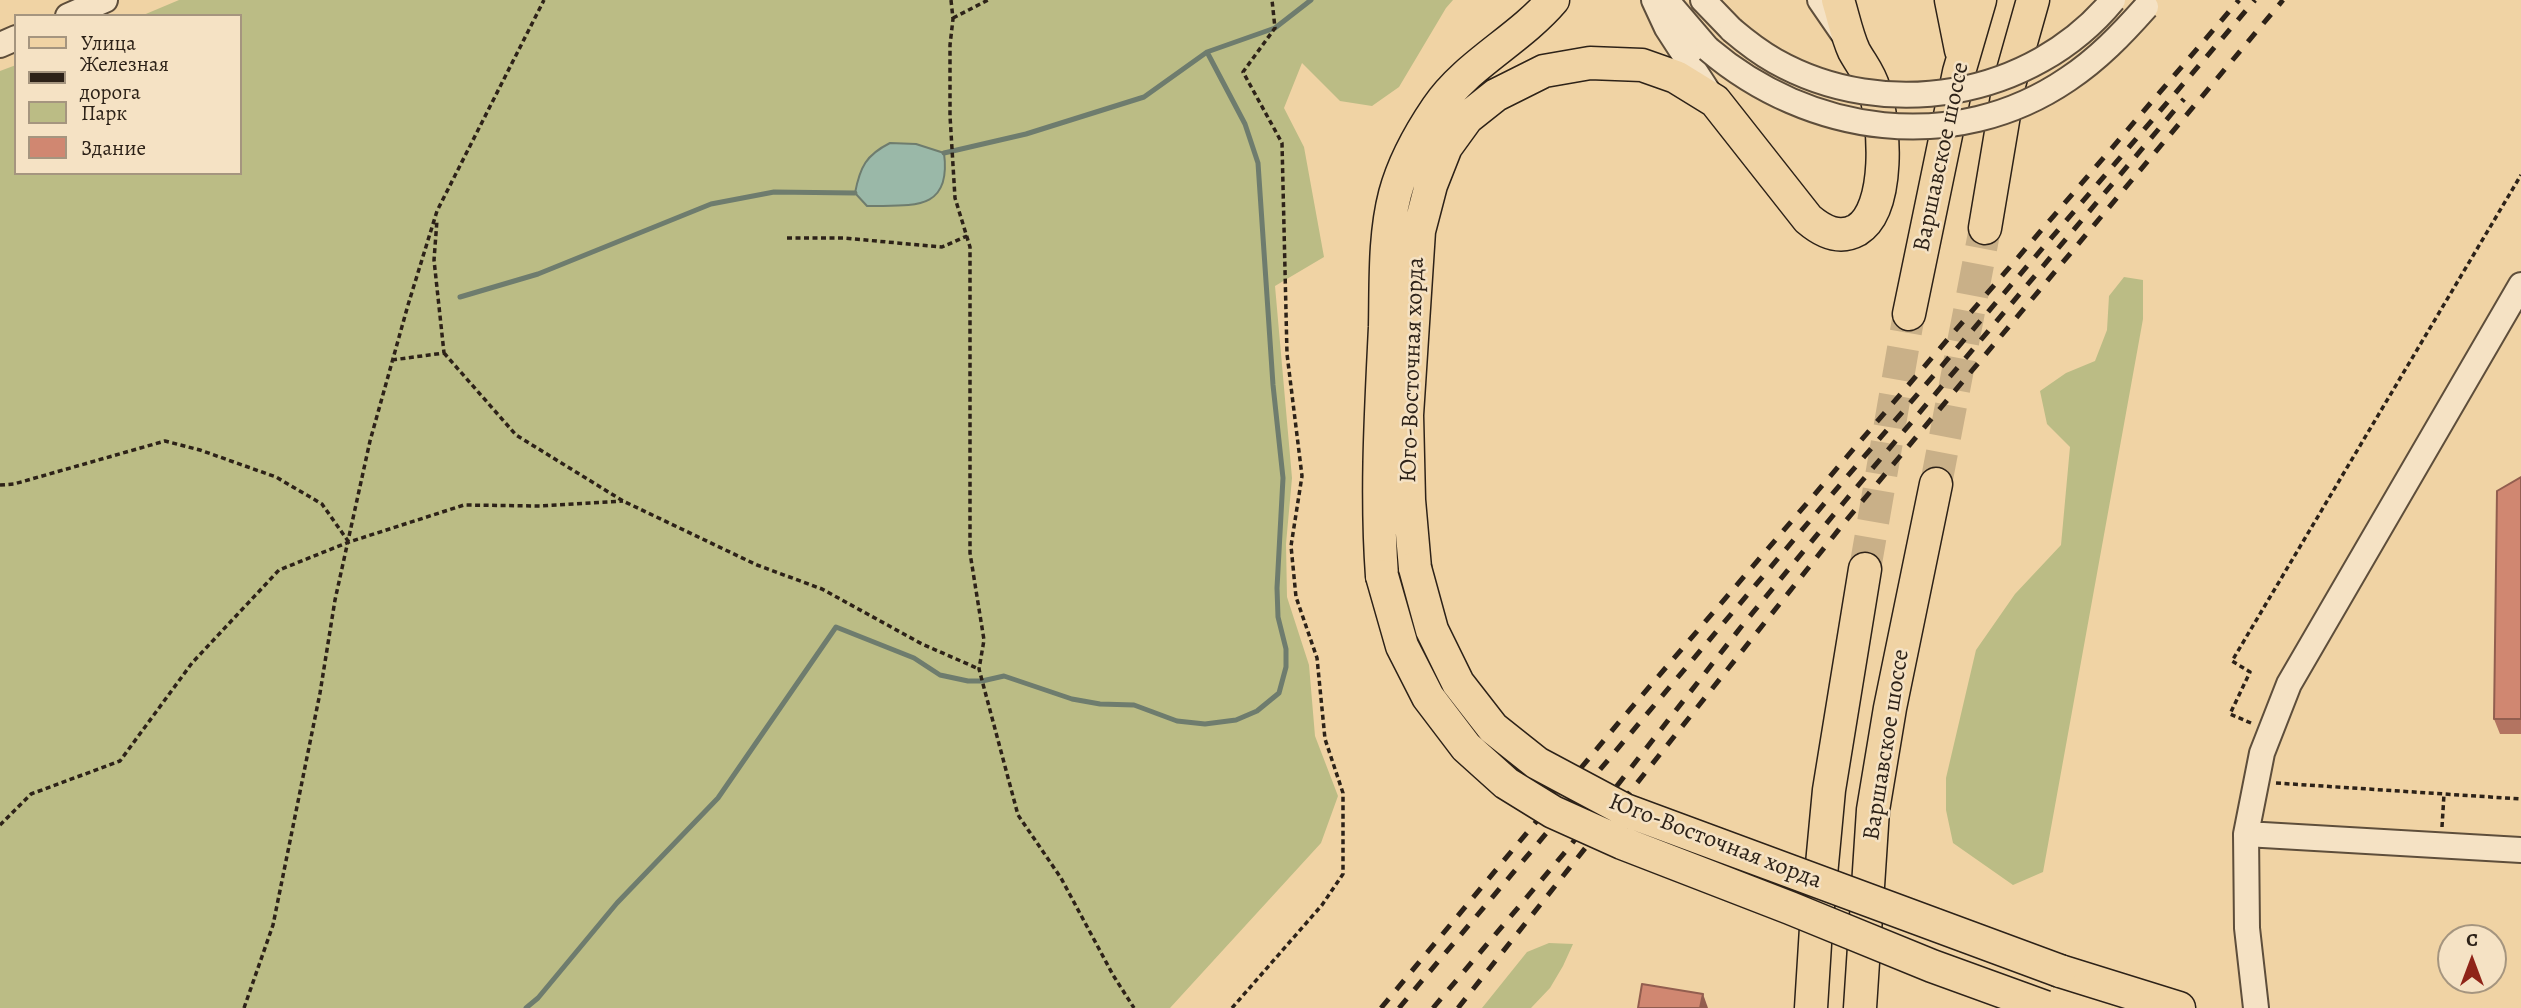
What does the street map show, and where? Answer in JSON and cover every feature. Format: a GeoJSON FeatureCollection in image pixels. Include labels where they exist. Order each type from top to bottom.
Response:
{"type":"FeatureCollection","features":[{"type":"Feature","properties":{"kind":"main road","name":"Юго-Восточная хорда"},"geometry":{"type":"LineString","coordinates":[[1553,0],[1466,77],[1438,106],[1413,149],[1395,194],[1388,246],[1378,526],[1382,576],[1402,646],[1428,697],[1466,747],[1506,783],[1553,812],[1622,843],[1932,967],[2046,1008]]}},
{"type":"Feature","properties":{"kind":"main road","name":"Юго-Восточная хорда"},"geometry":{"type":"LineString","coordinates":[[1838,0],[1854,50],[1866,68],[1874,88],[1882,134],[1880,174],[1874,211],[1868,221],[1855,231],[1845,234],[1820,229],[1808,219],[1715,102],[1676,78],[1642,65],[1590,63],[1544,71],[1496,95],[1467,118],[1446,147],[1431,185],[1419,231],[1407,415],[1409,500],[1415,568],[1432,630],[1458,683],[1493,727],[1537,763],[1625,810],[2060,971],[2179,1008]]}},
{"type":"Feature","properties":{"kind":"main road"},"geometry":{"type":"LineString","coordinates":[[1951,0],[1963,58]]}},
{"type":"Feature","properties":{"kind":"main road","name":"Варшавское шоссе"},"geometry":{"type":"LineString","coordinates":[[1909,314],[1963,58],[1980,0]]}},
{"type":"Feature","properties":{"kind":"main road","name":"Варшавское шоссе"},"geometry":{"type":"LineString","coordinates":[[1985,228],[2009,85],[2033,0]]}},
{"type":"Feature","properties":{"kind":"main road","name":"Варшавское шоссе"},"geometry":{"type":"LineString","coordinates":[[1860,1008],[1873,810],[1891,700],[1936,484]]}},
{"type":"Feature","properties":{"kind":"main road","name":"Варшавское шоссе"},"geometry":{"type":"LineString","coordinates":[[1811,1008],[1829,790],[1865,569]]}},
{"type":"Feature","properties":{"kind":"street"},"geometry":{"type":"LineString","coordinates":[[73,14],[105,0]]}},
{"type":"Feature","properties":{"kind":"street"},"geometry":{"type":"LineString","coordinates":[[1654,0],[1667,28],[1715,102]]}},
{"type":"Feature","properties":{"kind":"street"},"geometry":{"type":"LineString","coordinates":[[1666,0],[1708,49],[1731,69],[1759,86],[1819,113],[1880,126],[1931,126],[1987,116],[2045,94],[2100,55],[2148,3]]}},
{"type":"Feature","properties":{"kind":"street"},"geometry":{"type":"LineString","coordinates":[[1703,0],[1731,30],[1775,61],[1828,83],[1883,95],[1929,95],[1978,86],[2031,66],[2084,30],[2113,0]]}},
{"type":"Feature","properties":{"kind":"street"},"geometry":{"type":"LineString","coordinates":[[1820,0],[1854,50]]}},
{"type":"Feature","properties":{"kind":"street"},"geometry":{"type":"LineString","coordinates":[[2256,1008],[2247,928],[2246,834],[2262,753],[2270,731],[2289,684],[2521,285]]}},
{"type":"Feature","properties":{"kind":"street"},"geometry":{"type":"LineString","coordinates":[[2246,834],[2521,850]]}},
{"type":"Feature","properties":{"kind":"path"},"geometry":{"type":"LineString","coordinates":[[244,1008],[273,925],[320,694],[335,600],[370,441],[392,360],[438,211],[544,0]]}},
{"type":"Feature","properties":{"kind":"path"},"geometry":{"type":"LineString","coordinates":[[950,0],[953,19],[950,45],[950,116],[956,198],[970,247],[970,553],[984,640],[979,668],[1018,815],[1061,878],[1113,975],[1134,1008]]}},
{"type":"Feature","properties":{"kind":"path"},"geometry":{"type":"LineString","coordinates":[[953,19],[988,0]]}},
{"type":"Feature","properties":{"kind":"path"},"geometry":{"type":"LineString","coordinates":[[1232,1008],[1322,905],[1343,874],[1343,793],[1325,738],[1317,657],[1296,597],[1291,546],[1302,476],[1287,354],[1282,143],[1243,72],[1275,28],[1272,0]]}},
{"type":"Feature","properties":{"kind":"path"},"geometry":{"type":"LineString","coordinates":[[2270,731],[2230,714],[2250,672],[2232,661],[2521,175]]}},
{"type":"Feature","properties":{"kind":"path"},"geometry":{"type":"LineString","coordinates":[[438,211],[434,260],[444,353],[516,435],[623,500],[757,565],[822,589],[922,644],[979,668]]}},
{"type":"Feature","properties":{"kind":"path"},"geometry":{"type":"LineString","coordinates":[[787,238],[843,238],[942,247],[967,236]]}},
{"type":"Feature","properties":{"kind":"path"},"geometry":{"type":"LineString","coordinates":[[392,360],[444,353]]}},
{"type":"Feature","properties":{"kind":"path"},"geometry":{"type":"LineString","coordinates":[[0,485],[14,484],[164,441],[200,450],[276,477],[322,504],[349,542]]}},
{"type":"Feature","properties":{"kind":"path"},"geometry":{"type":"LineString","coordinates":[[0,825],[31,794],[120,761],[192,663],[279,570],[349,542],[464,505],[540,506],[623,500]]}},
{"type":"Feature","properties":{"kind":"path"},"geometry":{"type":"LineString","coordinates":[[2256,781],[2521,799]]}},
{"type":"Feature","properties":{"kind":"path"},"geometry":{"type":"LineString","coordinates":[[2440,845],[2444,794]]}},
{"type":"Feature","properties":{"kind":"green space"},"geometry":{"type":"Polygon","coordinates":[[[179,0],[1453,0],[1399,87],[1372,106],[1340,101],[1302,63],[1284,108],[1304,147],[1324,257],[1275,286],[1292,478],[1286,544],[1287,597],[1309,665],[1315,736],[1338,796],[1321,843],[1170,1008],[0,1008],[0,71],[14,66],[14,175],[242,175],[242,14],[146,14],[179,0]]]}},
{"type":"Feature","properties":{"kind":"green space"},"geometry":{"type":"Polygon","coordinates":[[[2124,277],[2143,280],[2143,319],[2043,872],[2013,885],[1953,843],[1946,810],[1946,778],[1976,650],[2015,594],[2061,545],[2070,447],[2047,424],[2040,391],[2066,373],[2095,361],[2107,330],[2109,296],[2124,277]]]}},
{"type":"Feature","properties":{"kind":"green space"},"geometry":{"type":"Polygon","coordinates":[[[1549,943],[1573,944],[1550,988],[1531,1008],[1482,1008],[1527,952],[1549,943]]]}},
{"type":"Feature","properties":{"kind":"shaded area"},"geometry":{"type":"Polygon","coordinates":[[[890,143],[916,144],[944,153],[945,172],[941,186],[934,196],[925,202],[912,205],[867,206],[855,193],[865,163],[875,152],[890,143]]]}},
{"type":"Feature","properties":{"kind":"building"},"geometry":{"type":"Polygon","coordinates":[[[2521,477],[2521,719],[2494,719],[2497,491],[2521,477]]]}},
{"type":"Feature","properties":{"kind":"building"},"geometry":{"type":"Polygon","coordinates":[[[1642,984],[1703,994],[1700,1008],[1638,1008],[1642,984]]]}},
{"type":"Feature","properties":{"kind":"waterway"},"geometry":{"type":"LineString","coordinates":[[944,153],[1026,134],[1144,97],[1207,52],[1275,28],[1311,0]]}},
{"type":"Feature","properties":{"kind":"waterway"},"geometry":{"type":"LineString","coordinates":[[526,1008],[538,998],[617,903],[718,798],[836,627],[914,658],[940,675],[968,681],[1004,676],[1072,699],[1100,704],[1134,705],[1177,721],[1205,724],[1236,720],[1257,711],[1279,693],[1286,667],[1286,649],[1278,617],[1277,588],[1283,478],[1273,385],[1258,163],[1245,124],[1207,52]]}},
{"type":"Feature","properties":{"kind":"waterway"},"geometry":{"type":"LineString","coordinates":[[460,297],[538,274],[711,204],[774,192],[855,193]]}},
{"type":"Feature","properties":{"kind":"tunnel"},"geometry":{"type":"LineString","coordinates":[[1936,484],[1985,228]]}},
{"type":"Feature","properties":{"kind":"tunnel"},"geometry":{"type":"LineString","coordinates":[[1865,569],[1909,314]]}},
{"type":"Feature","properties":{"kind":"railway"},"geometry":{"type":"LineString","coordinates":[[1381,1008],[1620,721],[2239,0]]}},
{"type":"Feature","properties":{"kind":"railway"},"geometry":{"type":"LineString","coordinates":[[1399,1008],[1845,479],[2255,0]]}},
{"type":"Feature","properties":{"kind":"railway"},"geometry":{"type":"LineString","coordinates":[[1458,1008],[1844,523],[2283,0]]}},
{"type":"Feature","properties":{"kind":"railway"},"geometry":{"type":"LineString","coordinates":[[1433,1008],[1566,851],[1741,627],[1845,501],[2184,99]]}}]}
